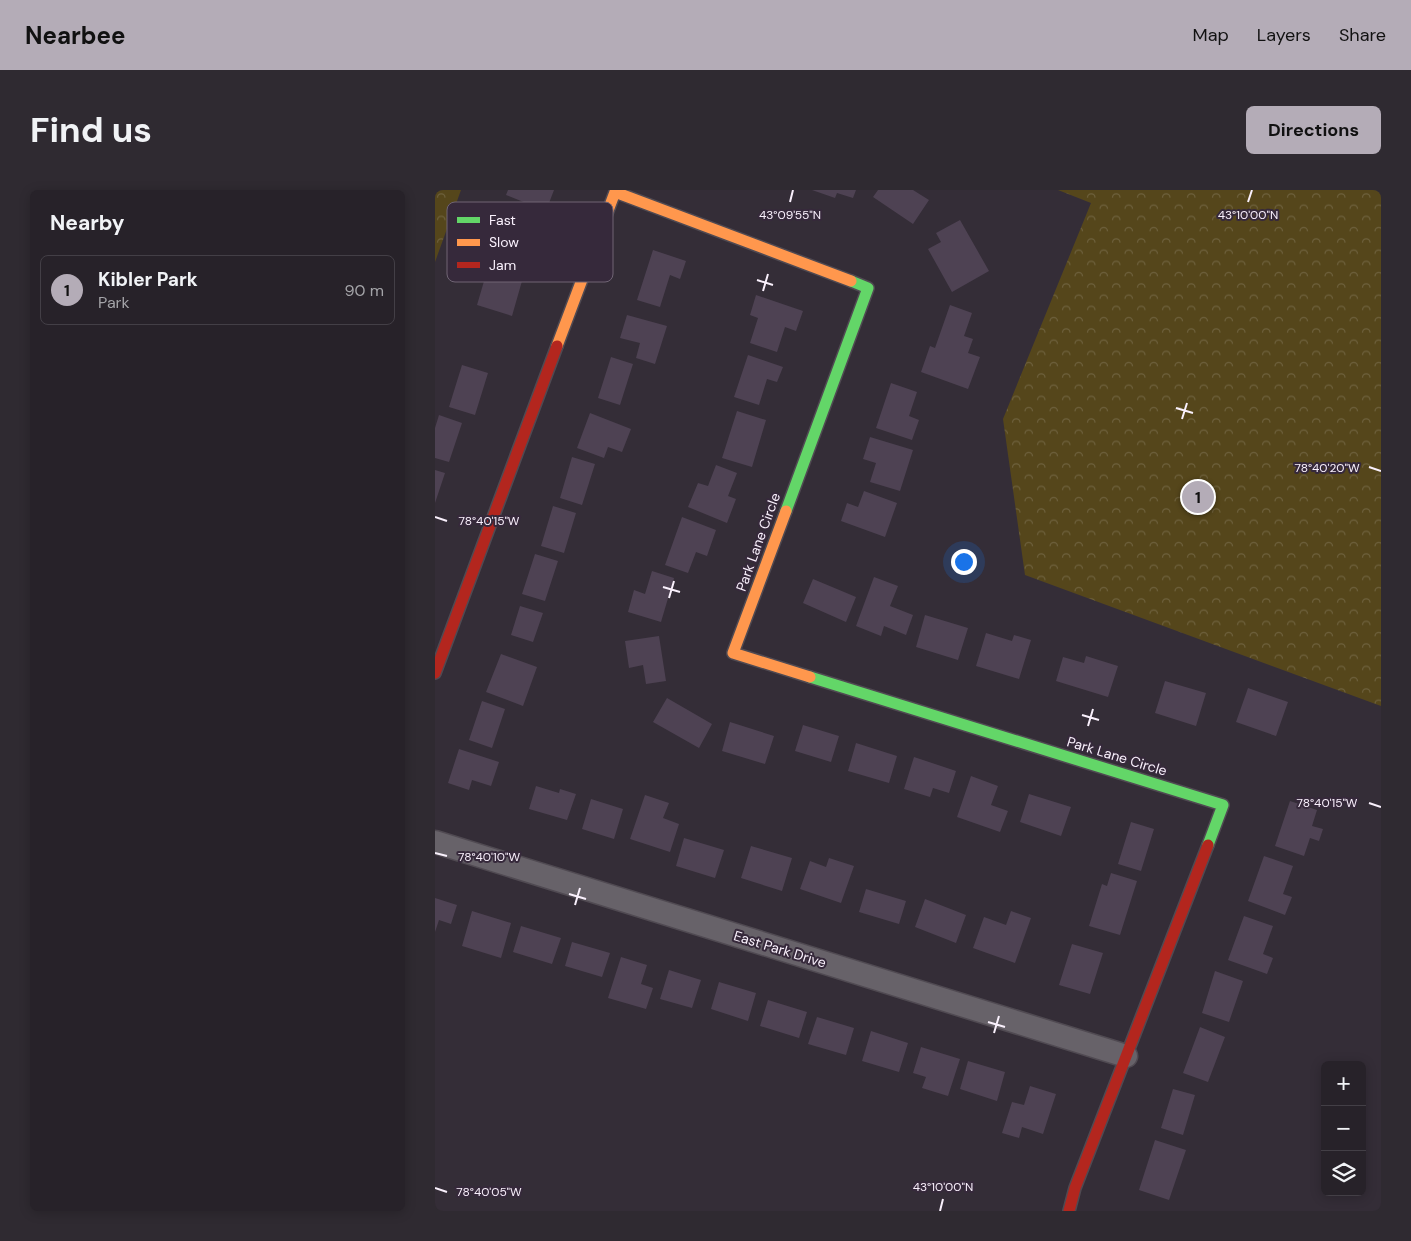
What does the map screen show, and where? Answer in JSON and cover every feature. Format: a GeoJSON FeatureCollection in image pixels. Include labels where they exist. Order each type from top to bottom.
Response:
{"type":"FeatureCollection","features":[{"type":"Feature","properties":{"kind":"street","name":"Park Lane Circle"},"geometry":{"type":"LineString","coordinates":[[611,202],[615,192],[868,288],[733,653],[1223,805],[1075,1188],[1069,1211]]}},
{"type":"Feature","properties":{"kind":"street","name":"Park Lane Circle"},"geometry":{"type":"LineString","coordinates":[[435,674],[581,282]]}},
{"type":"Feature","properties":{"kind":"street","name":"East Park Drive"},"geometry":{"type":"LineString","coordinates":[[435,842],[1126,1056]]}},
{"type":"Feature","properties":{"kind":"green space"},"geometry":{"type":"Polygon","coordinates":[[[435,190],[461,190],[457,202],[447,202],[447,229],[435,262],[435,190]]]}},
{"type":"Feature","properties":{"kind":"green space"},"geometry":{"type":"Polygon","coordinates":[[[1058,190],[1381,190],[1381,706],[1025,575],[1003,419],[1091,203],[1058,190]]]}},
{"type":"Feature","properties":{"kind":"building"},"geometry":{"type":"Polygon","coordinates":[[[508,190],[554,190],[549,202],[524,202],[506,195],[508,190]]]}},
{"type":"Feature","properties":{"kind":"building"},"geometry":{"type":"Polygon","coordinates":[[[812,190],[856,190],[853,198],[837,193],[835,198],[812,190]]]}},
{"type":"Feature","properties":{"kind":"building"},"geometry":{"type":"Polygon","coordinates":[[[878,190],[913,190],[929,200],[913,224],[873,197],[878,190]]]}},
{"type":"Feature","properties":{"kind":"building"},"geometry":{"type":"Polygon","coordinates":[[[960,220],[989,271],[952,292],[928,249],[941,242],[936,233],[960,220]]]}},
{"type":"Feature","properties":{"kind":"building"},"geometry":{"type":"Polygon","coordinates":[[[653,250],[686,261],[680,279],[670,275],[660,307],[637,300],[653,250]]]}},
{"type":"Feature","properties":{"kind":"building"},"geometry":{"type":"Polygon","coordinates":[[[484,282],[522,282],[512,316],[477,305],[484,282]]]}},
{"type":"Feature","properties":{"kind":"building"},"geometry":{"type":"Polygon","coordinates":[[[756,295],[803,311],[796,331],[785,327],[777,352],[750,343],[758,318],[750,315],[756,295]]]}},
{"type":"Feature","properties":{"kind":"building"},"geometry":{"type":"Polygon","coordinates":[[[950,305],[972,313],[964,336],[973,339],[968,353],[980,357],[968,389],[921,372],[930,346],[935,348],[950,305]]]}},
{"type":"Feature","properties":{"kind":"building"},"geometry":{"type":"Polygon","coordinates":[[[627,315],[667,326],[655,364],[636,358],[640,343],[620,338],[627,315]]]}},
{"type":"Feature","properties":{"kind":"building"},"geometry":{"type":"Polygon","coordinates":[[[748,355],[783,367],[777,382],[767,379],[759,405],[734,397],[748,355]]]}},
{"type":"Feature","properties":{"kind":"building"},"geometry":{"type":"Polygon","coordinates":[[[611,357],[633,364],[620,405],[598,398],[611,357]]]}},
{"type":"Feature","properties":{"kind":"building"},"geometry":{"type":"Polygon","coordinates":[[[462,365],[488,373],[475,415],[449,407],[462,365]]]}},
{"type":"Feature","properties":{"kind":"building"},"geometry":{"type":"Polygon","coordinates":[[[891,383],[917,392],[909,416],[919,420],[912,440],[876,428],[891,383]]]}},
{"type":"Feature","properties":{"kind":"building"},"geometry":{"type":"Polygon","coordinates":[[[737,411],[766,420],[752,467],[722,458],[737,411]]]}},
{"type":"Feature","properties":{"kind":"building"},"geometry":{"type":"Polygon","coordinates":[[[590,413],[631,429],[622,452],[608,447],[604,458],[577,448],[590,413]]]}},
{"type":"Feature","properties":{"kind":"building"},"geometry":{"type":"Polygon","coordinates":[[[439,415],[462,423],[449,462],[435,458],[435,428],[439,415]]]}},
{"type":"Feature","properties":{"kind":"building"},"geometry":{"type":"Polygon","coordinates":[[[870,437],[913,450],[900,491],[870,482],[876,463],[863,459],[870,437]]]}},
{"type":"Feature","properties":{"kind":"building"},"geometry":{"type":"Polygon","coordinates":[[[572,457],[595,464],[582,505],[560,498],[572,457]]]}},
{"type":"Feature","properties":{"kind":"building"},"geometry":{"type":"Polygon","coordinates":[[[716,465],[737,473],[728,496],[736,499],[727,523],[688,507],[698,483],[708,486],[716,465]]]}},
{"type":"Feature","properties":{"kind":"building"},"geometry":{"type":"Polygon","coordinates":[[[435,470],[445,473],[435,503],[435,470]]]}},
{"type":"Feature","properties":{"kind":"building"},"geometry":{"type":"Polygon","coordinates":[[[864,491],[897,503],[885,537],[841,521],[847,503],[858,507],[864,491]]]}},
{"type":"Feature","properties":{"kind":"building"},"geometry":{"type":"Polygon","coordinates":[[[553,506],[576,513],[564,553],[541,546],[553,506]]]}},
{"type":"Feature","properties":{"kind":"building"},"geometry":{"type":"Polygon","coordinates":[[[682,517],[716,530],[707,556],[696,552],[688,573],[665,565],[682,517]]]}},
{"type":"Feature","properties":{"kind":"building"},"geometry":{"type":"Polygon","coordinates":[[[535,554],[558,561],[545,601],[522,594],[535,554]]]}},
{"type":"Feature","properties":{"kind":"building"},"geometry":{"type":"Polygon","coordinates":[[[652,571],[674,578],[661,622],[628,612],[634,590],[645,594],[652,571]]]}},
{"type":"Feature","properties":{"kind":"building"},"geometry":{"type":"Polygon","coordinates":[[[874,577],[898,586],[890,606],[913,615],[906,635],[884,626],[881,636],[856,626],[874,577]]]}},
{"type":"Feature","properties":{"kind":"building"},"geometry":{"type":"Polygon","coordinates":[[[813,579],[856,597],[846,622],[803,603],[813,579]]]}},
{"type":"Feature","properties":{"kind":"building"},"geometry":{"type":"Polygon","coordinates":[[[520,606],[543,613],[533,642],[511,635],[520,606]]]}},
{"type":"Feature","properties":{"kind":"building"},"geometry":{"type":"Polygon","coordinates":[[[925,615],[968,628],[958,660],[916,647],[925,615]]]}},
{"type":"Feature","properties":{"kind":"building"},"geometry":{"type":"Polygon","coordinates":[[[986,633],[1012,641],[1014,635],[1031,640],[1019,679],[976,666],[986,633]]]}},
{"type":"Feature","properties":{"kind":"building"},"geometry":{"type":"Polygon","coordinates":[[[659,636],[666,681],[646,684],[643,665],[629,668],[625,641],[659,636]]]}},
{"type":"Feature","properties":{"kind":"building"},"geometry":{"type":"Polygon","coordinates":[[[501,654],[537,667],[523,706],[486,692],[501,654]]]}},
{"type":"Feature","properties":{"kind":"building"},"geometry":{"type":"Polygon","coordinates":[[[1086,656],[1118,666],[1108,697],[1056,681],[1063,657],[1084,663],[1086,656]]]}},
{"type":"Feature","properties":{"kind":"building"},"geometry":{"type":"Polygon","coordinates":[[[1165,681],[1206,693],[1196,726],[1155,713],[1165,681]]]}},
{"type":"Feature","properties":{"kind":"building"},"geometry":{"type":"Polygon","coordinates":[[[1248,688],[1288,702],[1276,736],[1236,722],[1248,688]]]}},
{"type":"Feature","properties":{"kind":"building"},"geometry":{"type":"Polygon","coordinates":[[[667,698],[712,724],[699,748],[653,722],[667,698]]]}},
{"type":"Feature","properties":{"kind":"building"},"geometry":{"type":"Polygon","coordinates":[[[482,701],[505,709],[492,748],[469,740],[482,701]]]}},
{"type":"Feature","properties":{"kind":"building"},"geometry":{"type":"Polygon","coordinates":[[[730,722],[774,736],[765,764],[722,751],[730,722]]]}},
{"type":"Feature","properties":{"kind":"building"},"geometry":{"type":"Polygon","coordinates":[[[803,725],[839,736],[831,762],[795,751],[803,725]]]}},
{"type":"Feature","properties":{"kind":"building"},"geometry":{"type":"Polygon","coordinates":[[[856,743],[897,756],[889,783],[848,771],[856,743]]]}},
{"type":"Feature","properties":{"kind":"building"},"geometry":{"type":"Polygon","coordinates":[[[459,749],[499,762],[491,786],[472,780],[469,790],[448,783],[459,749]]]}},
{"type":"Feature","properties":{"kind":"building"},"geometry":{"type":"Polygon","coordinates":[[[914,757],[956,771],[949,793],[933,788],[930,797],[904,789],[914,757]]]}},
{"type":"Feature","properties":{"kind":"building"},"geometry":{"type":"Polygon","coordinates":[[[971,776],[998,786],[991,805],[1008,811],[1000,832],[957,817],[971,776]]]}},
{"type":"Feature","properties":{"kind":"building"},"geometry":{"type":"Polygon","coordinates":[[[536,786],[559,793],[560,789],[576,794],[567,820],[529,809],[536,786]]]}},
{"type":"Feature","properties":{"kind":"building"},"geometry":{"type":"Polygon","coordinates":[[[1029,794],[1071,807],[1061,836],[1020,822],[1029,794]]]}},
{"type":"Feature","properties":{"kind":"building"},"geometry":{"type":"Polygon","coordinates":[[[645,795],[669,803],[663,818],[679,824],[670,852],[630,839],[645,795]]]}},
{"type":"Feature","properties":{"kind":"building"},"geometry":{"type":"Polygon","coordinates":[[[591,799],[623,809],[614,839],[582,829],[591,799]]]}},
{"type":"Feature","properties":{"kind":"building"},"geometry":{"type":"Polygon","coordinates":[[[1290,801],[1317,810],[1312,826],[1323,829],[1319,841],[1310,838],[1304,856],[1275,846],[1290,801]]]}},
{"type":"Feature","properties":{"kind":"building"},"geometry":{"type":"Polygon","coordinates":[[[1131,822],[1154,829],[1141,871],[1118,864],[1131,822]]]}},
{"type":"Feature","properties":{"kind":"building"},"geometry":{"type":"Polygon","coordinates":[[[684,838],[724,850],[715,878],[676,866],[684,838]]]}},
{"type":"Feature","properties":{"kind":"building"},"geometry":{"type":"Polygon","coordinates":[[[751,846],[792,858],[782,891],[741,878],[751,846]]]}},
{"type":"Feature","properties":{"kind":"building"},"geometry":{"type":"Polygon","coordinates":[[[1264,856],[1293,866],[1283,894],[1292,897],[1285,915],[1248,901],[1264,856]]]}},
{"type":"Feature","properties":{"kind":"building"},"geometry":{"type":"Polygon","coordinates":[[[829,858],[854,866],[841,903],[800,889],[810,861],[826,867],[829,858]]]}},
{"type":"Feature","properties":{"kind":"building"},"geometry":{"type":"Polygon","coordinates":[[[1111,873],[1137,881],[1120,935],[1089,926],[1102,884],[1107,886],[1111,873]]]}},
{"type":"Feature","properties":{"kind":"building"},"geometry":{"type":"Polygon","coordinates":[[[866,889],[906,901],[899,924],[859,912],[866,889]]]}},
{"type":"Feature","properties":{"kind":"building"},"geometry":{"type":"Polygon","coordinates":[[[435,898],[457,905],[451,924],[439,920],[435,932],[435,898]]]}},
{"type":"Feature","properties":{"kind":"building"},"geometry":{"type":"Polygon","coordinates":[[[925,899],[966,915],[956,943],[915,927],[925,899]]]}},
{"type":"Feature","properties":{"kind":"building"},"geometry":{"type":"Polygon","coordinates":[[[472,911],[511,923],[501,958],[462,946],[472,911]]]}},
{"type":"Feature","properties":{"kind":"building"},"geometry":{"type":"Polygon","coordinates":[[[1011,911],[1031,918],[1015,963],[973,948],[984,917],[1006,925],[1011,911]]]}},
{"type":"Feature","properties":{"kind":"building"},"geometry":{"type":"Polygon","coordinates":[[[1244,916],[1273,926],[1263,954],[1273,958],[1267,974],[1228,960],[1244,916]]]}},
{"type":"Feature","properties":{"kind":"building"},"geometry":{"type":"Polygon","coordinates":[[[521,926],[561,938],[552,964],[513,952],[521,926]]]}},
{"type":"Feature","properties":{"kind":"building"},"geometry":{"type":"Polygon","coordinates":[[[572,942],[610,953],[602,977],[565,966],[572,942]]]}},
{"type":"Feature","properties":{"kind":"building"},"geometry":{"type":"Polygon","coordinates":[[[1072,944],[1103,953],[1090,994],[1059,985],[1072,944]]]}},
{"type":"Feature","properties":{"kind":"building"},"geometry":{"type":"Polygon","coordinates":[[[621,957],[647,965],[641,984],[653,988],[646,1009],[608,998],[621,957]]]}},
{"type":"Feature","properties":{"kind":"building"},"geometry":{"type":"Polygon","coordinates":[[[669,970],[701,980],[692,1008],[660,999],[669,970]]]}},
{"type":"Feature","properties":{"kind":"building"},"geometry":{"type":"Polygon","coordinates":[[[1215,971],[1243,981],[1229,1022],[1202,1013],[1215,971]]]}},
{"type":"Feature","properties":{"kind":"building"},"geometry":{"type":"Polygon","coordinates":[[[719,982],[756,993],[748,1021],[711,1009],[719,982]]]}},
{"type":"Feature","properties":{"kind":"building"},"geometry":{"type":"Polygon","coordinates":[[[768,1000],[807,1012],[799,1038],[760,1026],[768,1000]]]}},
{"type":"Feature","properties":{"kind":"building"},"geometry":{"type":"Polygon","coordinates":[[[817,1017],[854,1028],[846,1055],[808,1044],[817,1017]]]}},
{"type":"Feature","properties":{"kind":"building"},"geometry":{"type":"Polygon","coordinates":[[[1200,1027],[1225,1037],[1208,1082],[1183,1073],[1200,1027]]]}},
{"type":"Feature","properties":{"kind":"building"},"geometry":{"type":"Polygon","coordinates":[[[871,1031],[908,1043],[899,1072],[862,1061],[871,1031]]]}},
{"type":"Feature","properties":{"kind":"building"},"geometry":{"type":"Polygon","coordinates":[[[921,1047],[960,1059],[948,1096],[922,1088],[926,1077],[913,1073],[921,1047]]]}},
{"type":"Feature","properties":{"kind":"building"},"geometry":{"type":"Polygon","coordinates":[[[968,1061],[1005,1072],[997,1101],[960,1089],[968,1061]]]}},
{"type":"Feature","properties":{"kind":"building"},"geometry":{"type":"Polygon","coordinates":[[[1030,1086],[1056,1094],[1043,1134],[1022,1127],[1019,1138],[1002,1133],[1012,1102],[1024,1105],[1030,1086]]]}},
{"type":"Feature","properties":{"kind":"building"},"geometry":{"type":"Polygon","coordinates":[[[1173,1089],[1195,1095],[1183,1135],[1161,1128],[1173,1089]]]}},
{"type":"Feature","properties":{"kind":"building"},"geometry":{"type":"Polygon","coordinates":[[[1155,1140],[1186,1150],[1169,1200],[1139,1190],[1155,1140]]]}},
{"type":"Feature","properties":{"kind":"traffic: fast"},"geometry":{"type":"LineString","coordinates":[[786,511],[868,288],[851,281]]}},
{"type":"Feature","properties":{"kind":"traffic: fast"},"geometry":{"type":"LineString","coordinates":[[810,677],[1223,805],[1208,845]]}},
{"type":"Feature","properties":{"kind":"traffic: slow"},"geometry":{"type":"LineString","coordinates":[[611,202],[615,192],[851,281]]}},
{"type":"Feature","properties":{"kind":"traffic: slow"},"geometry":{"type":"LineString","coordinates":[[557,346],[581,282]]}},
{"type":"Feature","properties":{"kind":"traffic: slow"},"geometry":{"type":"LineString","coordinates":[[786,511],[733,653],[810,677]]}},
{"type":"Feature","properties":{"kind":"traffic: jam"},"geometry":{"type":"LineString","coordinates":[[435,673],[557,346]]}},
{"type":"Feature","properties":{"kind":"traffic: jam"},"geometry":{"type":"LineString","coordinates":[[1069,1211],[1075,1188],[1208,845]]}},
{"type":"Feature","properties":{"kind":"place","name":"Kibler Park"},"geometry":{"type":"Point","coordinates":[1198,497]}}]}
